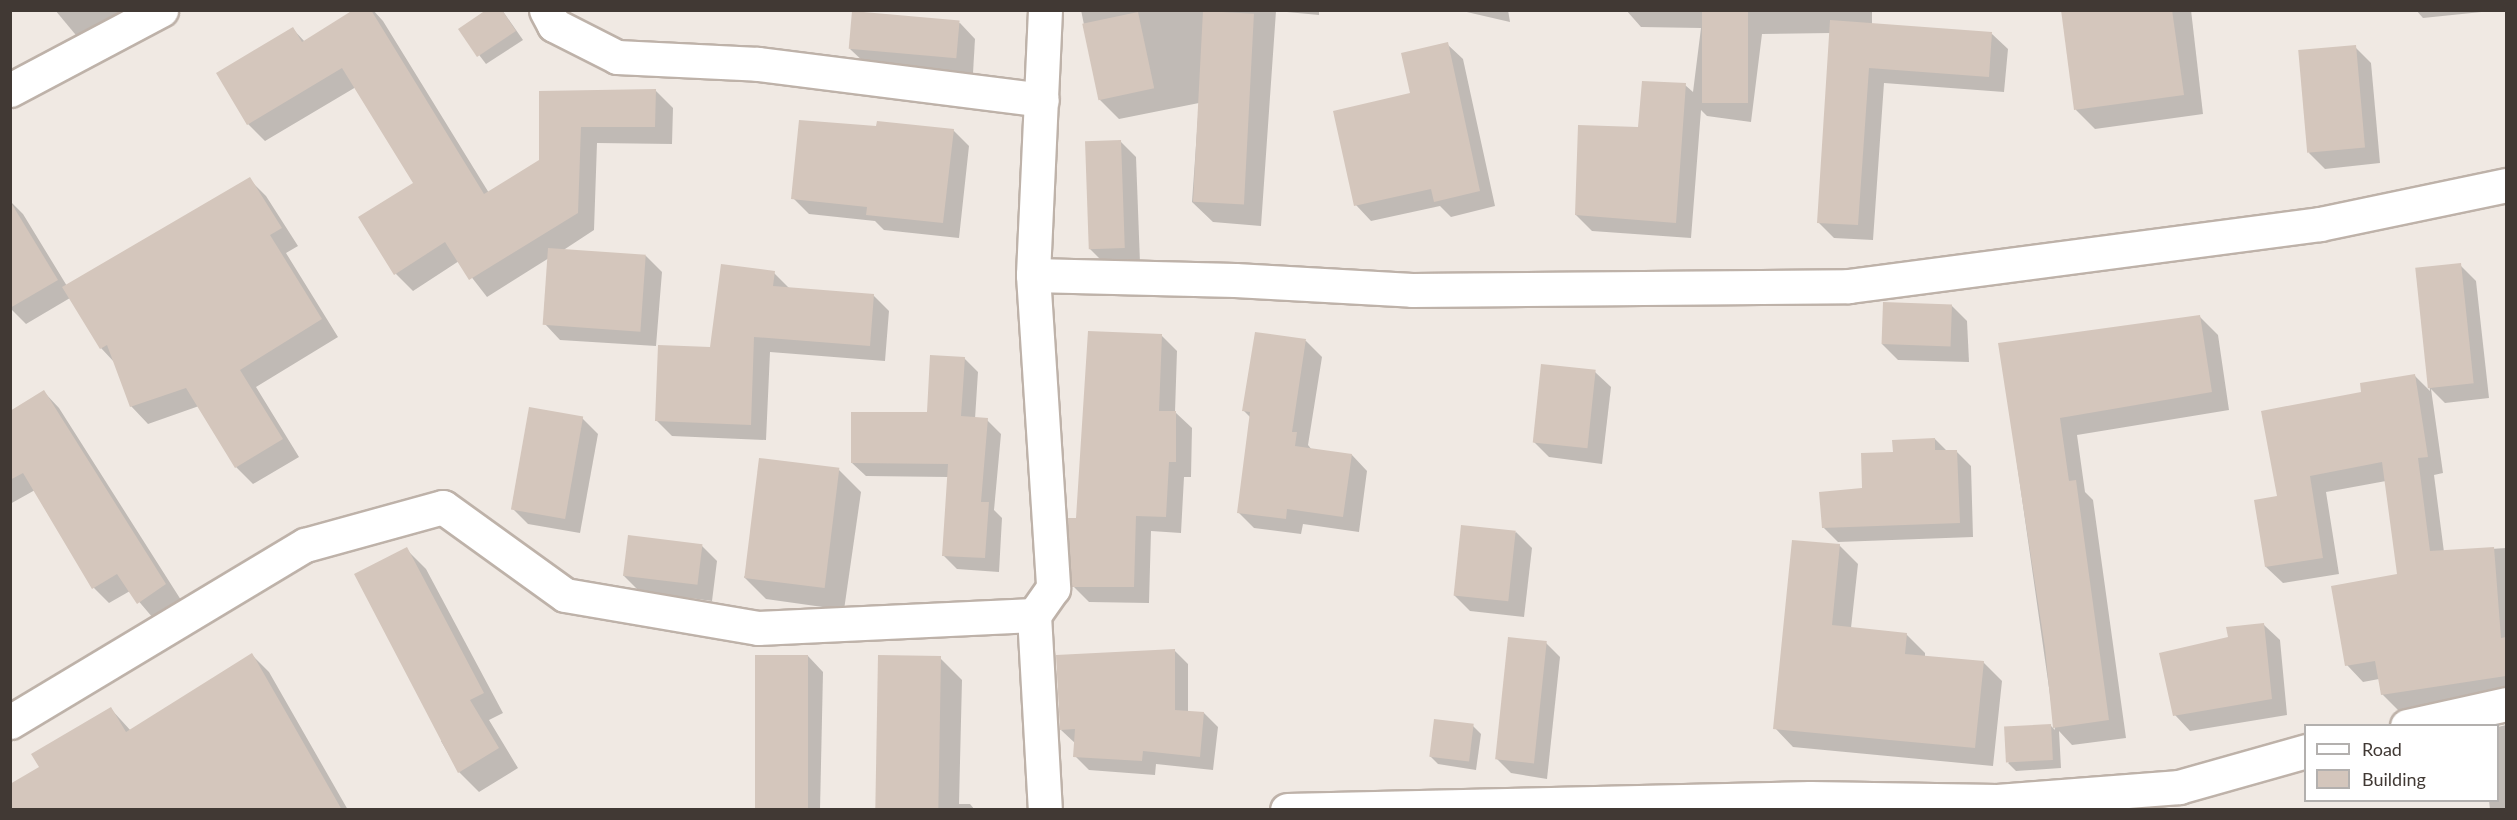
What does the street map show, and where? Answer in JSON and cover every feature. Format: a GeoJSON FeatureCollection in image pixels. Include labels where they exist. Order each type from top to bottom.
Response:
{"type":"FeatureCollection","features":[{"type":"Feature","properties":{"kind":"street"},"geometry":{"type":"LineString","coordinates":[[10,90],[161,10]]}},
{"type":"Feature","properties":{"kind":"street"},"geometry":{"type":"LineString","coordinates":[[546,10],[554,25],[617,57],[758,64],[1042,100]]}},
{"type":"Feature","properties":{"kind":"street"},"geometry":{"type":"LineString","coordinates":[[1045,10],[1033,275],[1053,588],[1034,615],[1045,810]]}},
{"type":"Feature","properties":{"kind":"street"},"geometry":{"type":"LineString","coordinates":[[1033,275],[1235,280],[1412,290],[1849,286],[2320,224],[2506,185]]}},
{"type":"Feature","properties":{"kind":"street"},"geometry":{"type":"LineString","coordinates":[[10,722],[305,545],[443,507],[565,595],[758,628],[1034,615]]}},
{"type":"Feature","properties":{"kind":"street"},"geometry":{"type":"LineString","coordinates":[[2416,724],[2506,704]]}},
{"type":"Feature","properties":{"kind":"street"},"geometry":{"type":"LineString","coordinates":[[1287,810],[1810,798],[1997,801],[2179,787],[2304,752]]}},
{"type":"Feature","properties":{"kind":"building"},"geometry":{"type":"Polygon","coordinates":[[[353,10],[371,10],[484,194],[539,160],[539,91],[656,89],[655,127],[581,127],[578,213],[469,280],[445,242],[394,275],[358,217],[413,183],[342,68],[247,125],[216,73],[293,27],[302,42],[353,10]]]}},
{"type":"Feature","properties":{"kind":"building"},"geometry":{"type":"Polygon","coordinates":[[[486,10],[502,10],[516,31],[477,57],[458,29],[486,10]]]}},
{"type":"Feature","properties":{"kind":"building"},"geometry":{"type":"Polygon","coordinates":[[[1702,10],[1748,10],[1748,103],[1702,103],[1702,10]]]}},
{"type":"Feature","properties":{"kind":"building"},"geometry":{"type":"Polygon","coordinates":[[[2061,10],[2172,10],[2184,95],[2074,110],[2061,10]]]}},
{"type":"Feature","properties":{"kind":"building"},"geometry":{"type":"Polygon","coordinates":[[[852,11],[960,20],[956,58],[849,49],[852,11]]]}},
{"type":"Feature","properties":{"kind":"building"},"geometry":{"type":"Polygon","coordinates":[[[1203,11],[1254,14],[1244,204],[1193,202],[1203,11]]]}},
{"type":"Feature","properties":{"kind":"building"},"geometry":{"type":"Polygon","coordinates":[[[1138,12],[1154,88],[1098,100],[1082,24],[1138,12]]]}},
{"type":"Feature","properties":{"kind":"building"},"geometry":{"type":"Polygon","coordinates":[[[1830,20],[1992,32],[1989,77],[1869,68],[1858,225],[1817,223],[1830,20]]]}},
{"type":"Feature","properties":{"kind":"building"},"geometry":{"type":"Polygon","coordinates":[[[1448,42],[1480,191],[1434,202],[1431,189],[1354,206],[1333,111],[1410,93],[1401,53],[1448,42]]]}},
{"type":"Feature","properties":{"kind":"building"},"geometry":{"type":"Polygon","coordinates":[[[2356,45],[2365,148],[2307,153],[2298,50],[2356,45]]]}},
{"type":"Feature","properties":{"kind":"building"},"geometry":{"type":"Polygon","coordinates":[[[1642,81],[1686,83],[1676,223],[1575,215],[1578,125],[1638,127],[1642,81]]]}},
{"type":"Feature","properties":{"kind":"building"},"geometry":{"type":"Polygon","coordinates":[[[799,120],[876,126],[877,121],[954,129],[943,223],[866,215],[867,207],[791,199],[799,120]]]}},
{"type":"Feature","properties":{"kind":"building"},"geometry":{"type":"Polygon","coordinates":[[[1121,140],[1125,248],[1089,249],[1085,141],[1121,140]]]}},
{"type":"Feature","properties":{"kind":"building"},"geometry":{"type":"Polygon","coordinates":[[[250,177],[282,228],[270,235],[322,319],[240,370],[283,439],[235,468],[186,388],[130,407],[107,345],[100,349],[62,287],[250,177]]]}},
{"type":"Feature","properties":{"kind":"building"},"geometry":{"type":"Polygon","coordinates":[[[10,201],[58,280],[10,308],[10,201]]]}},
{"type":"Feature","properties":{"kind":"building"},"geometry":{"type":"Polygon","coordinates":[[[548,248],[646,255],[640,332],[543,325],[548,248]]]}},
{"type":"Feature","properties":{"kind":"building"},"geometry":{"type":"Polygon","coordinates":[[[2461,263],[2474,383],[2428,388],[2415,268],[2461,263]]]}},
{"type":"Feature","properties":{"kind":"building"},"geometry":{"type":"Polygon","coordinates":[[[721,264],[775,271],[773,286],[874,294],[870,346],[754,337],[751,425],[655,421],[658,345],[710,347],[721,264]]]}},
{"type":"Feature","properties":{"kind":"building"},"geometry":{"type":"Polygon","coordinates":[[[1883,302],[1952,304],[1950,346],[1882,344],[1883,302]]]}},
{"type":"Feature","properties":{"kind":"building"},"geometry":{"type":"Polygon","coordinates":[[[2200,315],[2212,392],[2060,418],[2069,481],[2076,480],[2109,720],[2053,728],[2045,648],[1998,343],[2200,315]]]}},
{"type":"Feature","properties":{"kind":"building"},"geometry":{"type":"Polygon","coordinates":[[[1088,331],[1162,334],[1159,411],[1176,411],[1176,462],[1169,462],[1166,517],[1136,516],[1134,587],[1072,587],[1067,518],[1076,518],[1088,331]]]}},
{"type":"Feature","properties":{"kind":"building"},"geometry":{"type":"Polygon","coordinates":[[[1255,332],[1306,339],[1292,432],[1297,432],[1295,446],[1352,454],[1343,517],[1287,509],[1286,519],[1237,513],[1250,412],[1242,411],[1255,332]]]}},
{"type":"Feature","properties":{"kind":"building"},"geometry":{"type":"Polygon","coordinates":[[[930,355],[965,357],[961,416],[988,418],[981,502],[989,502],[985,558],[942,556],[948,464],[851,463],[851,412],[927,412],[930,355]]]}},
{"type":"Feature","properties":{"kind":"building"},"geometry":{"type":"Polygon","coordinates":[[[1541,364],[1596,370],[1587,448],[1533,443],[1541,364]]]}},
{"type":"Feature","properties":{"kind":"building"},"geometry":{"type":"Polygon","coordinates":[[[2415,374],[2428,457],[2418,458],[2430,551],[2494,547],[2501,638],[2506,637],[2506,676],[2381,695],[2375,661],[2345,666],[2331,586],[2397,574],[2382,462],[2310,476],[2323,558],[2265,567],[2254,500],[2277,496],[2261,411],[2361,392],[2360,383],[2415,374]]]}},
{"type":"Feature","properties":{"kind":"building"},"geometry":{"type":"Polygon","coordinates":[[[44,390],[166,584],[137,604],[117,574],[92,589],[23,473],[10,480],[10,411],[44,390]]]}},
{"type":"Feature","properties":{"kind":"building"},"geometry":{"type":"Polygon","coordinates":[[[529,407],[583,417],[565,519],[511,509],[529,407]]]}},
{"type":"Feature","properties":{"kind":"building"},"geometry":{"type":"Polygon","coordinates":[[[1935,438],[1935,450],[1957,450],[1960,523],[1822,528],[1819,492],[1862,488],[1861,453],[1893,452],[1892,440],[1935,438]]]}},
{"type":"Feature","properties":{"kind":"building"},"geometry":{"type":"Polygon","coordinates":[[[759,458],[839,468],[825,588],[744,578],[759,458]]]}},
{"type":"Feature","properties":{"kind":"building"},"geometry":{"type":"Polygon","coordinates":[[[1461,525],[1516,531],[1508,601],[1454,596],[1461,525]]]}},
{"type":"Feature","properties":{"kind":"building"},"geometry":{"type":"Polygon","coordinates":[[[628,535],[702,544],[697,585],[623,576],[628,535]]]}},
{"type":"Feature","properties":{"kind":"building"},"geometry":{"type":"Polygon","coordinates":[[[1792,540],[1840,544],[1832,625],[1907,633],[1905,654],[1984,661],[1975,748],[1773,729],[1792,540]]]}},
{"type":"Feature","properties":{"kind":"building"},"geometry":{"type":"Polygon","coordinates":[[[407,547],[484,693],[470,700],[499,748],[458,773],[354,574],[407,547]]]}},
{"type":"Feature","properties":{"kind":"building"},"geometry":{"type":"Polygon","coordinates":[[[2264,623],[2272,699],[2173,716],[2159,653],[2228,637],[2226,627],[2264,623]]]}},
{"type":"Feature","properties":{"kind":"building"},"geometry":{"type":"Polygon","coordinates":[[[1508,637],[1547,641],[1534,763],[1495,759],[1508,637]]]}},
{"type":"Feature","properties":{"kind":"building"},"geometry":{"type":"Polygon","coordinates":[[[1175,649],[1175,710],[1204,712],[1200,757],[1143,751],[1142,761],[1073,757],[1075,729],[1060,730],[1056,655],[1175,649]]]}},
{"type":"Feature","properties":{"kind":"building"},"geometry":{"type":"Polygon","coordinates":[[[252,653],[342,810],[10,810],[10,784],[39,767],[31,754],[111,707],[126,732],[252,653]]]}},
{"type":"Feature","properties":{"kind":"building"},"geometry":{"type":"Polygon","coordinates":[[[755,655],[808,655],[808,810],[755,810],[755,655]]]}},
{"type":"Feature","properties":{"kind":"building"},"geometry":{"type":"Polygon","coordinates":[[[878,655],[941,656],[938,810],[875,810],[878,655]]]}},
{"type":"Feature","properties":{"kind":"building"},"geometry":{"type":"Polygon","coordinates":[[[1434,719],[1474,724],[1469,762],[1429,757],[1434,719]]]}},
{"type":"Feature","properties":{"kind":"building"},"geometry":{"type":"Polygon","coordinates":[[[2051,724],[2053,760],[2006,762],[2004,726],[2051,724]]]}}]}
